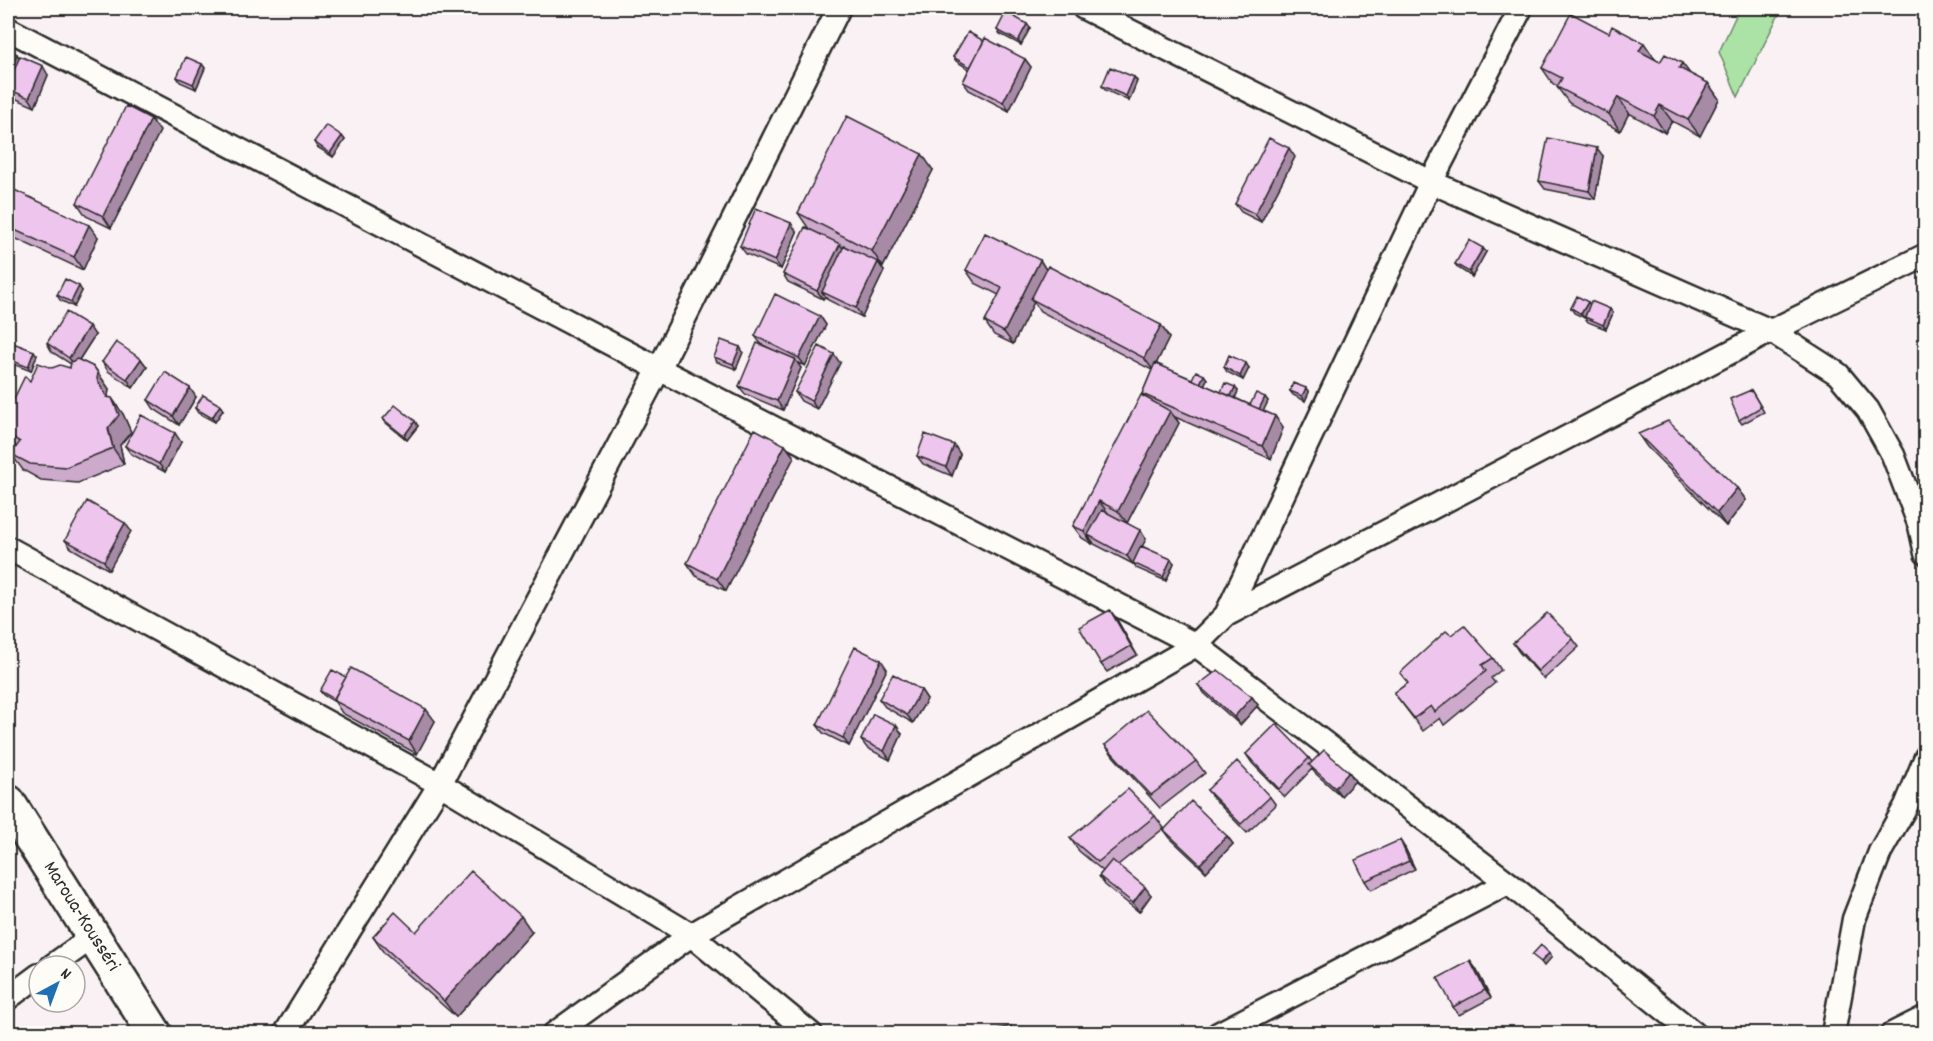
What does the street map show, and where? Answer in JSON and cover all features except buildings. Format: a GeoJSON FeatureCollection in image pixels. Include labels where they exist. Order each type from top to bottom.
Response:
{"type":"FeatureCollection","features":[{"type":"Feature","properties":{"kind":"highway","name":"Maroua-Kousséri"},"geometry":{"type":"LineString","coordinates":[[8,802],[155,1034]]}},
{"type":"Feature","properties":{"kind":"street"},"geometry":{"type":"LineString","coordinates":[[285,1034],[440,784],[659,369],[839,8]]}},
{"type":"Feature","properties":{"kind":"street"},"geometry":{"type":"LineString","coordinates":[[1084,8],[1431,182],[1771,332],[1838,374],[1868,410],[1893,455],[1920,526],[1926,553]]}},
{"type":"Feature","properties":{"kind":"street"},"geometry":{"type":"LineString","coordinates":[[1226,615],[1431,182],[1521,8]]}},
{"type":"Feature","properties":{"kind":"street"},"geometry":{"type":"LineString","coordinates":[[8,29],[659,369],[1196,645],[1508,883],[1695,1034]]}},
{"type":"Feature","properties":{"kind":"street"},"geometry":{"type":"LineString","coordinates":[[554,1034],[691,935],[1196,645],[1226,615],[1771,332],[1926,255]]}},
{"type":"Feature","properties":{"kind":"street"},"geometry":{"type":"LineString","coordinates":[[8,548],[440,784],[691,935],[811,1034]]}},
{"type":"Feature","properties":{"kind":"street"},"geometry":{"type":"LineString","coordinates":[[1833,1034],[1854,919],[1880,852],[1905,806],[1926,757]]}},
{"type":"Feature","properties":{"kind":"street"},"geometry":{"type":"LineString","coordinates":[[1218,1034],[1508,883]]}},
{"type":"Feature","properties":{"kind":"street"},"geometry":{"type":"LineString","coordinates":[[69,954],[94,936]]}},
{"type":"Feature","properties":{"kind":"street"},"geometry":{"type":"LineString","coordinates":[[8,998],[27,984]]}},
{"type":"Feature","properties":{"kind":"street"},"geometry":{"type":"LineString","coordinates":[[1892,1034],[1926,1017]]}},
{"type":"Feature","properties":{"kind":"green space"},"geometry":{"type":"Polygon","coordinates":[[[1735,8],[1782,8],[1738,97],[1719,52],[1738,11],[1735,8]]]}}]}
